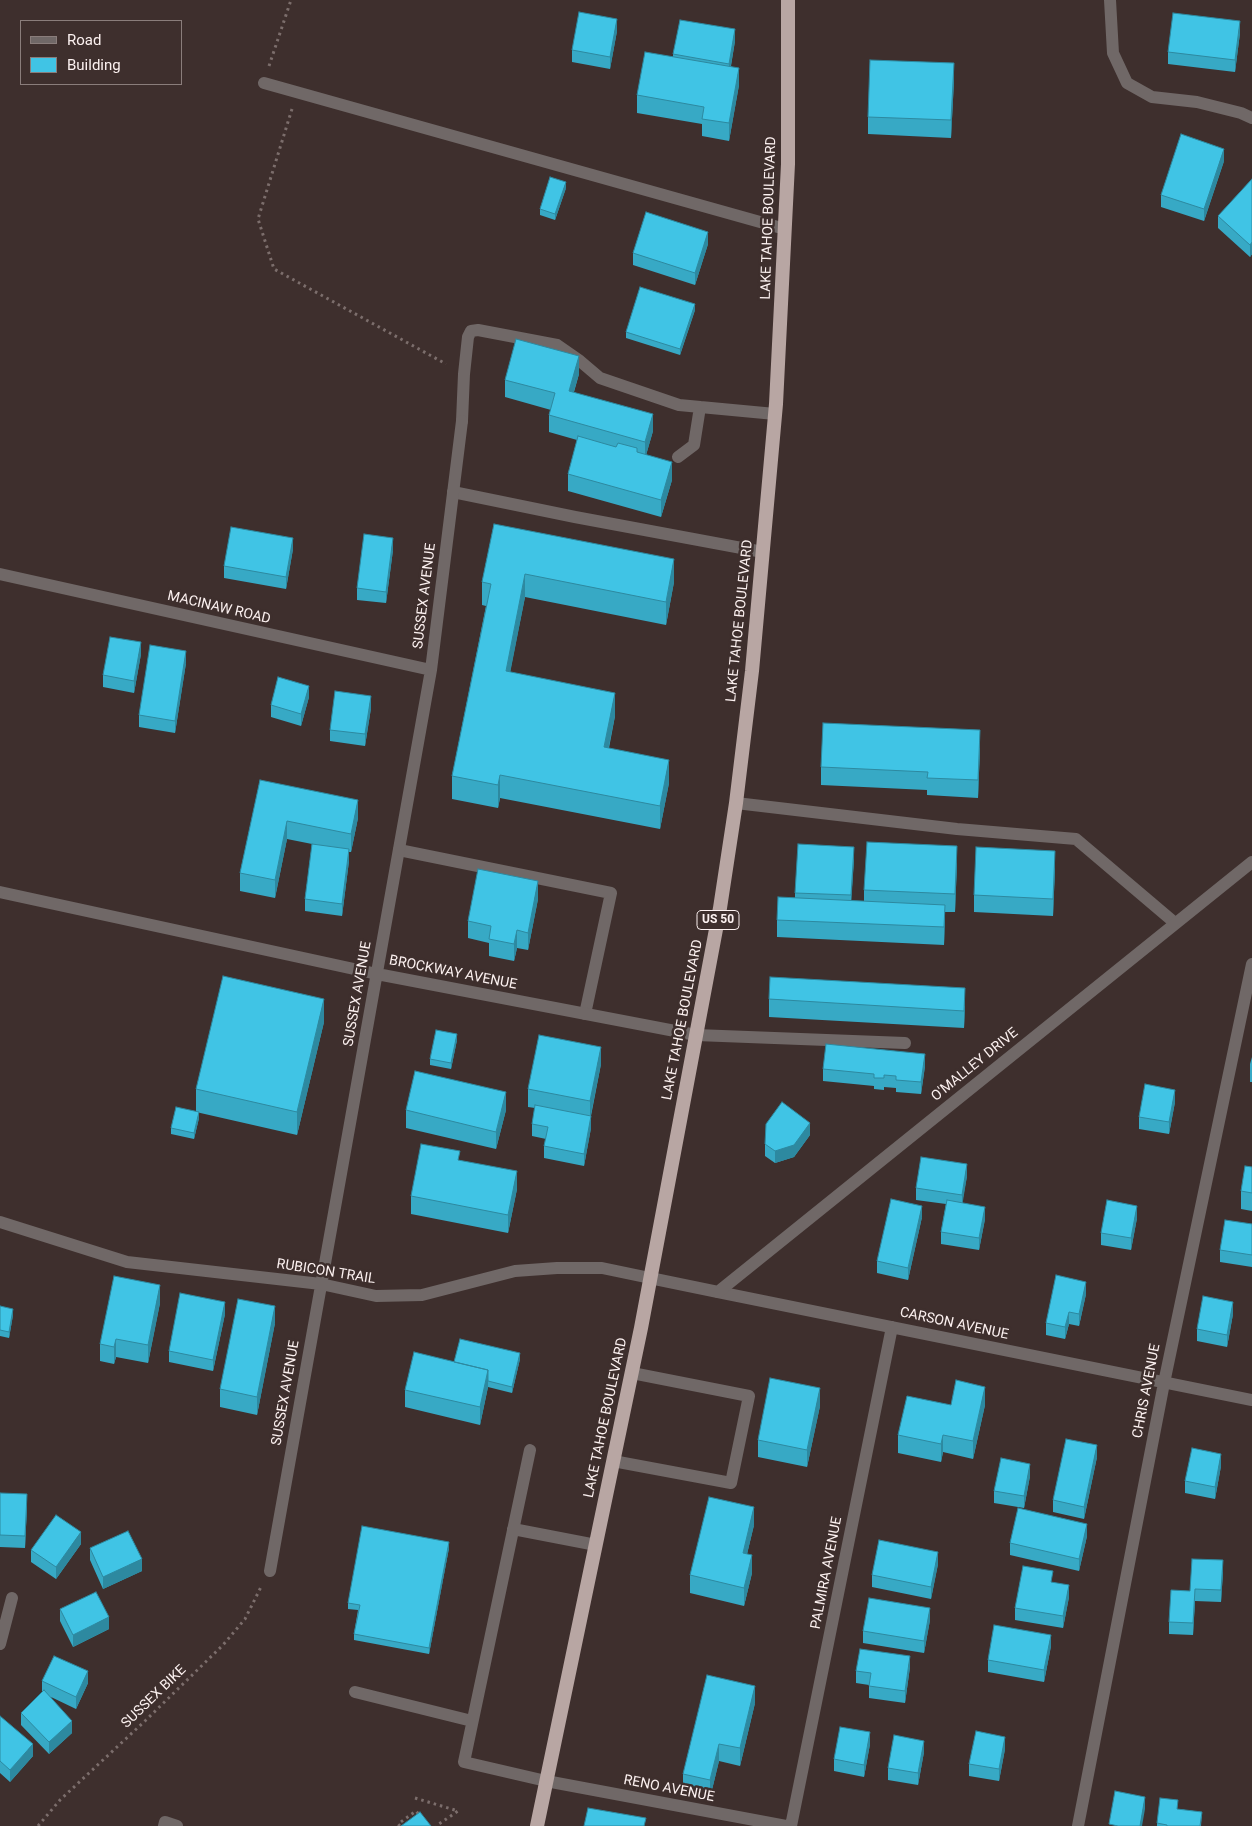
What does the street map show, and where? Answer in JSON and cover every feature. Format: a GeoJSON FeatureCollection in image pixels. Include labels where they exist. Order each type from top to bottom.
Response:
{"type":"FeatureCollection","features":[{"type":"Feature","properties":{"kind":"highway","name":"LAKE TAHOE BOULEVARD"},"geometry":{"type":"LineString","coordinates":[[537,1826],[632,1373],[720,908],[736,803],[752,671],[775,414],[788,164],[788,0]]}},
{"type":"Feature","properties":{"kind":"street"},"geometry":{"type":"LineString","coordinates":[[1110,0],[1113,53],[1128,82],[1152,97],[1197,102],[1241,113],[1252,118]]}},
{"type":"Feature","properties":{"kind":"street"},"geometry":{"type":"LineString","coordinates":[[264,83],[785,229]]}},
{"type":"Feature","properties":{"kind":"street","name":"SUSSEX AVENUE"},"geometry":{"type":"LineString","coordinates":[[270,1571],[431,670],[462,421],[468,336],[472,331],[478,330],[557,345],[600,378],[679,405],[700,407]]}},
{"type":"Feature","properties":{"kind":"street"},"geometry":{"type":"LineString","coordinates":[[678,457],[694,445],[700,407],[775,414]]}},
{"type":"Feature","properties":{"kind":"street"},"geometry":{"type":"LineString","coordinates":[[453,492],[575,518],[762,552]]}},
{"type":"Feature","properties":{"kind":"street","name":"MACINAW ROAD"},"geometry":{"type":"LineString","coordinates":[[0,574],[431,670]]}},
{"type":"Feature","properties":{"kind":"street"},"geometry":{"type":"LineString","coordinates":[[736,803],[958,829],[1076,839],[1175,923]]}},
{"type":"Feature","properties":{"kind":"street"},"geometry":{"type":"LineString","coordinates":[[399,850],[610,893],[586,1014]]}},
{"type":"Feature","properties":{"kind":"street","name":"O'MALLEY DRIVE"},"geometry":{"type":"LineString","coordinates":[[718,1292],[1252,862]]}},
{"type":"Feature","properties":{"kind":"street","name":"BROCKWAY AVENUE"},"geometry":{"type":"LineString","coordinates":[[0,892],[377,974],[696,1035],[905,1043]]}},
{"type":"Feature","properties":{"kind":"street","name":"CHRIS AVENUE"},"geometry":{"type":"LineString","coordinates":[[1078,1826],[1164,1382],[1252,964]]}},
{"type":"Feature","properties":{"kind":"street","name":"RUBICON TRAIL"},"geometry":{"type":"LineString","coordinates":[[0,1222],[127,1262],[320,1284],[376,1296],[422,1294],[515,1271],[557,1268],[602,1268],[650,1278]]}},
{"type":"Feature","properties":{"kind":"street","name":"CARSON AVENUE"},"geometry":{"type":"LineString","coordinates":[[650,1278],[1252,1400]]}},
{"type":"Feature","properties":{"kind":"street","name":"PALMIRA AVENUE"},"geometry":{"type":"LineString","coordinates":[[791,1826],[892,1327]]}},
{"type":"Feature","properties":{"kind":"street"},"geometry":{"type":"LineString","coordinates":[[613,1461],[731,1483],[749,1396],[632,1373]]}},
{"type":"Feature","properties":{"kind":"street"},"geometry":{"type":"LineString","coordinates":[[355,1692],[472,1721],[530,1450]]}},
{"type":"Feature","properties":{"kind":"street"},"geometry":{"type":"LineString","coordinates":[[513,1529],[596,1545]]}},
{"type":"Feature","properties":{"kind":"street"},"geometry":{"type":"LineString","coordinates":[[0,1644],[12,1598]]}},
{"type":"Feature","properties":{"kind":"street","name":"RENO AVENUE"},"geometry":{"type":"LineString","coordinates":[[472,1721],[464,1762],[546,1781],[786,1826]]}},
{"type":"Feature","properties":{"kind":"street"},"geometry":{"type":"LineString","coordinates":[[164,1826],[165,1822],[177,1826]]}},
{"type":"Feature","properties":{"kind":"path"},"geometry":{"type":"LineString","coordinates":[[264,83],[291,0]]}},
{"type":"Feature","properties":{"kind":"path"},"geometry":{"type":"LineString","coordinates":[[292,106],[258,219],[274,269],[464,374]]}},
{"type":"Feature","properties":{"kind":"path","name":"SUSSEX BIKE"},"geometry":{"type":"LineString","coordinates":[[38,1826],[60,1800],[223,1645],[245,1620],[270,1571]]}},
{"type":"Feature","properties":{"kind":"path"},"geometry":{"type":"LineString","coordinates":[[415,1798],[458,1811],[436,1826]]}},
{"type":"Feature","properties":{"kind":"path"},"geometry":{"type":"LineString","coordinates":[[400,1826],[398,1824],[416,1811],[422,1818]]}},
{"type":"Feature","properties":{"kind":"building"},"geometry":{"type":"Polygon","coordinates":[[[579,12],[617,19],[610,57],[572,50],[579,12]]]}},
{"type":"Feature","properties":{"kind":"building"},"geometry":{"type":"Polygon","coordinates":[[[1173,13],[1240,21],[1235,60],[1168,52],[1173,13]]]}},
{"type":"Feature","properties":{"kind":"building"},"geometry":{"type":"Polygon","coordinates":[[[680,20],[735,29],[729,64],[673,54],[680,20]]]}},
{"type":"Feature","properties":{"kind":"building"},"geometry":{"type":"Polygon","coordinates":[[[645,52],[739,68],[729,123],[702,119],[704,107],[637,95],[645,52]]]}},
{"type":"Feature","properties":{"kind":"building"},"geometry":{"type":"Polygon","coordinates":[[[870,60],[954,63],[951,120],[868,117],[870,60]]]}},
{"type":"Feature","properties":{"kind":"building"},"geometry":{"type":"Polygon","coordinates":[[[1181,134],[1224,149],[1204,209],[1161,195],[1181,134]]]}},
{"type":"Feature","properties":{"kind":"building"},"geometry":{"type":"Polygon","coordinates":[[[550,177],[566,182],[555,214],[540,209],[550,177]]]}},
{"type":"Feature","properties":{"kind":"building"},"geometry":{"type":"Polygon","coordinates":[[[1252,179],[1252,242],[1250,245],[1218,216],[1252,179]]]}},
{"type":"Feature","properties":{"kind":"building"},"geometry":{"type":"Polygon","coordinates":[[[646,212],[708,232],[695,273],[633,253],[646,212]]]}},
{"type":"Feature","properties":{"kind":"building"},"geometry":{"type":"Polygon","coordinates":[[[640,287],[695,304],[680,349],[626,332],[640,287]]]}},
{"type":"Feature","properties":{"kind":"building"},"geometry":{"type":"Polygon","coordinates":[[[516,339],[579,356],[569,391],[653,414],[645,442],[549,415],[555,393],[505,380],[516,339]]]}},
{"type":"Feature","properties":{"kind":"building"},"geometry":{"type":"Polygon","coordinates":[[[578,436],[616,447],[618,443],[637,448],[637,452],[672,462],[661,500],[568,474],[578,436]]]}},
{"type":"Feature","properties":{"kind":"building"},"geometry":{"type":"Polygon","coordinates":[[[494,524],[674,559],[666,602],[525,574],[506,671],[615,693],[604,747],[669,760],[660,806],[500,775],[498,785],[452,776],[491,584],[482,582],[494,524]]]}},
{"type":"Feature","properties":{"kind":"building"},"geometry":{"type":"Polygon","coordinates":[[[231,527],[293,538],[286,577],[224,566],[231,527]]]}},
{"type":"Feature","properties":{"kind":"building"},"geometry":{"type":"Polygon","coordinates":[[[364,534],[393,538],[386,592],[357,588],[364,534]]]}},
{"type":"Feature","properties":{"kind":"building"},"geometry":{"type":"Polygon","coordinates":[[[110,637],[141,642],[134,681],[103,675],[110,637]]]}},
{"type":"Feature","properties":{"kind":"building"},"geometry":{"type":"Polygon","coordinates":[[[150,645],[186,651],[175,721],[139,715],[150,645]]]}},
{"type":"Feature","properties":{"kind":"building"},"geometry":{"type":"Polygon","coordinates":[[[278,677],[309,686],[301,714],[271,705],[278,677]]]}},
{"type":"Feature","properties":{"kind":"building"},"geometry":{"type":"Polygon","coordinates":[[[335,691],[371,696],[365,734],[330,730],[335,691]]]}},
{"type":"Feature","properties":{"kind":"building"},"geometry":{"type":"Polygon","coordinates":[[[823,723],[980,730],[978,780],[927,778],[928,772],[821,767],[823,723]]]}},
{"type":"Feature","properties":{"kind":"building"},"geometry":{"type":"Polygon","coordinates":[[[260,780],[358,800],[351,834],[287,821],[275,880],[240,873],[260,780]]]}},
{"type":"Feature","properties":{"kind":"building"},"geometry":{"type":"Polygon","coordinates":[[[867,842],[957,846],[955,894],[864,890],[867,842]]]}},
{"type":"Feature","properties":{"kind":"building"},"geometry":{"type":"Polygon","coordinates":[[[312,844],[349,849],[342,904],[305,899],[312,844]]]}},
{"type":"Feature","properties":{"kind":"building"},"geometry":{"type":"Polygon","coordinates":[[[798,844],[854,847],[851,895],[795,893],[798,844]]]}},
{"type":"Feature","properties":{"kind":"building"},"geometry":{"type":"Polygon","coordinates":[[[976,847],[1055,851],[1053,899],[974,895],[976,847]]]}},
{"type":"Feature","properties":{"kind":"building"},"geometry":{"type":"Polygon","coordinates":[[[478,869],[538,881],[528,933],[517,930],[514,944],[489,939],[491,926],[468,921],[478,869]]]}},
{"type":"Feature","properties":{"kind":"building"},"geometry":{"type":"Polygon","coordinates":[[[778,897],[945,905],[944,927],[777,920],[778,897]]]}},
{"type":"Feature","properties":{"kind":"building"},"geometry":{"type":"Polygon","coordinates":[[[223,976],[324,999],[297,1112],[196,1089],[223,976]]]}},
{"type":"Feature","properties":{"kind":"building"},"geometry":{"type":"Polygon","coordinates":[[[770,977],[965,988],[964,1011],[769,999],[770,977]]]}},
{"type":"Feature","properties":{"kind":"building"},"geometry":{"type":"Polygon","coordinates":[[[436,1030],[457,1034],[451,1063],[430,1059],[436,1030]]]}},
{"type":"Feature","properties":{"kind":"building"},"geometry":{"type":"Polygon","coordinates":[[[539,1035],[601,1047],[590,1101],[528,1089],[539,1035]]]}},
{"type":"Feature","properties":{"kind":"building"},"geometry":{"type":"Polygon","coordinates":[[[826,1044],[925,1054],[921,1082],[896,1080],[896,1076],[884,1075],[884,1078],[874,1078],[874,1074],[823,1069],[826,1044]]]}},
{"type":"Feature","properties":{"kind":"building"},"geometry":{"type":"Polygon","coordinates":[[[415,1071],[506,1092],[496,1132],[406,1110],[415,1071]]]}},
{"type":"Feature","properties":{"kind":"building"},"geometry":{"type":"Polygon","coordinates":[[[1145,1084],[1175,1090],[1169,1122],[1139,1117],[1145,1084]]]}},
{"type":"Feature","properties":{"kind":"building"},"geometry":{"type":"Polygon","coordinates":[[[782,1102],[810,1123],[794,1145],[775,1151],[765,1144],[766,1124],[782,1102]]]}},
{"type":"Feature","properties":{"kind":"building"},"geometry":{"type":"Polygon","coordinates":[[[535,1105],[591,1116],[584,1154],[544,1146],[548,1127],[532,1124],[535,1105]]]}},
{"type":"Feature","properties":{"kind":"building"},"geometry":{"type":"Polygon","coordinates":[[[176,1107],[199,1112],[194,1133],[171,1128],[176,1107]]]}},
{"type":"Feature","properties":{"kind":"building"},"geometry":{"type":"Polygon","coordinates":[[[421,1144],[460,1151],[458,1160],[517,1171],[508,1215],[411,1196],[421,1144]]]}},
{"type":"Feature","properties":{"kind":"building"},"geometry":{"type":"Polygon","coordinates":[[[921,1157],[967,1164],[962,1195],[916,1188],[921,1157]]]}},
{"type":"Feature","properties":{"kind":"building"},"geometry":{"type":"Polygon","coordinates":[[[1245,1166],[1252,1167],[1252,1193],[1241,1191],[1245,1166]]]}},
{"type":"Feature","properties":{"kind":"building"},"geometry":{"type":"Polygon","coordinates":[[[891,1199],[922,1206],[908,1268],[877,1261],[891,1199]]]}},
{"type":"Feature","properties":{"kind":"building"},"geometry":{"type":"Polygon","coordinates":[[[947,1200],[985,1207],[979,1238],[941,1232],[947,1200]]]}},
{"type":"Feature","properties":{"kind":"building"},"geometry":{"type":"Polygon","coordinates":[[[1107,1200],[1137,1206],[1131,1238],[1101,1233],[1107,1200]]]}},
{"type":"Feature","properties":{"kind":"building"},"geometry":{"type":"Polygon","coordinates":[[[1225,1220],[1252,1224],[1252,1255],[1220,1250],[1225,1220]]]}},
{"type":"Feature","properties":{"kind":"building"},"geometry":{"type":"Polygon","coordinates":[[[1056,1275],[1086,1282],[1079,1314],[1069,1312],[1065,1327],[1046,1323],[1056,1275]]]}},
{"type":"Feature","properties":{"kind":"building"},"geometry":{"type":"Polygon","coordinates":[[[114,1276],[160,1285],[148,1345],[116,1339],[114,1347],[100,1344],[114,1276]]]}},
{"type":"Feature","properties":{"kind":"building"},"geometry":{"type":"Polygon","coordinates":[[[180,1293],[225,1302],[213,1360],[169,1351],[180,1293]]]}},
{"type":"Feature","properties":{"kind":"building"},"geometry":{"type":"Polygon","coordinates":[[[1203,1296],[1233,1302],[1227,1335],[1197,1329],[1203,1296]]]}},
{"type":"Feature","properties":{"kind":"building"},"geometry":{"type":"Polygon","coordinates":[[[238,1299],[275,1306],[257,1397],[220,1389],[238,1299]]]}},
{"type":"Feature","properties":{"kind":"building"},"geometry":{"type":"Polygon","coordinates":[[[0,1306],[13,1309],[9,1332],[0,1330],[0,1306]]]}},
{"type":"Feature","properties":{"kind":"building"},"geometry":{"type":"Polygon","coordinates":[[[460,1339],[520,1353],[512,1387],[488,1381],[488,1370],[454,1362],[460,1339]]]}},
{"type":"Feature","properties":{"kind":"building"},"geometry":{"type":"Polygon","coordinates":[[[414,1352],[488,1370],[480,1407],[405,1390],[414,1352]]]}},
{"type":"Feature","properties":{"kind":"building"},"geometry":{"type":"Polygon","coordinates":[[[770,1378],[820,1388],[807,1450],[758,1440],[770,1378]]]}},
{"type":"Feature","properties":{"kind":"building"},"geometry":{"type":"Polygon","coordinates":[[[956,1380],[985,1387],[973,1441],[943,1435],[941,1444],[898,1435],[907,1396],[951,1405],[956,1380]]]}},
{"type":"Feature","properties":{"kind":"building"},"geometry":{"type":"Polygon","coordinates":[[[1066,1439],[1097,1445],[1084,1507],[1053,1500],[1066,1439]]]}},
{"type":"Feature","properties":{"kind":"building"},"geometry":{"type":"Polygon","coordinates":[[[1192,1448],[1221,1454],[1215,1487],[1185,1481],[1192,1448]]]}},
{"type":"Feature","properties":{"kind":"building"},"geometry":{"type":"Polygon","coordinates":[[[1001,1458],[1030,1464],[1024,1496],[994,1491],[1001,1458]]]}},
{"type":"Feature","properties":{"kind":"building"},"geometry":{"type":"Polygon","coordinates":[[[0,1493],[27,1494],[25,1536],[0,1535],[0,1493]]]}},
{"type":"Feature","properties":{"kind":"building"},"geometry":{"type":"Polygon","coordinates":[[[709,1497],[754,1507],[743,1553],[752,1555],[744,1588],[690,1575],[709,1497]]]}},
{"type":"Feature","properties":{"kind":"building"},"geometry":{"type":"Polygon","coordinates":[[[1018,1508],[1087,1524],[1079,1559],[1010,1543],[1018,1508]]]}},
{"type":"Feature","properties":{"kind":"building"},"geometry":{"type":"Polygon","coordinates":[[[56,1515],[81,1532],[56,1567],[31,1550],[56,1515]]]}},
{"type":"Feature","properties":{"kind":"building"},"geometry":{"type":"Polygon","coordinates":[[[362,1526],[449,1542],[429,1648],[354,1634],[360,1605],[348,1603],[362,1526]]]}},
{"type":"Feature","properties":{"kind":"building"},"geometry":{"type":"Polygon","coordinates":[[[128,1531],[142,1559],[103,1577],[90,1548],[128,1531]]]}},
{"type":"Feature","properties":{"kind":"building"},"geometry":{"type":"Polygon","coordinates":[[[879,1540],[938,1552],[931,1587],[872,1575],[879,1540]]]}},
{"type":"Feature","properties":{"kind":"building"},"geometry":{"type":"Polygon","coordinates":[[[1192,1559],[1223,1560],[1221,1590],[1195,1589],[1193,1623],[1169,1622],[1171,1590],[1190,1591],[1192,1559]]]}},
{"type":"Feature","properties":{"kind":"building"},"geometry":{"type":"Polygon","coordinates":[[[1023,1566],[1053,1571],[1051,1582],[1069,1585],[1063,1616],[1015,1608],[1023,1566]]]}},
{"type":"Feature","properties":{"kind":"building"},"geometry":{"type":"Polygon","coordinates":[[[96,1592],[109,1617],[73,1635],[60,1609],[96,1592]]]}},
{"type":"Feature","properties":{"kind":"building"},"geometry":{"type":"Polygon","coordinates":[[[869,1598],[930,1608],[924,1641],[863,1631],[869,1598]]]}},
{"type":"Feature","properties":{"kind":"building"},"geometry":{"type":"Polygon","coordinates":[[[994,1625],[1051,1635],[1044,1670],[988,1660],[994,1625]]]}},
{"type":"Feature","properties":{"kind":"building"},"geometry":{"type":"Polygon","coordinates":[[[860,1649],[910,1656],[905,1691],[869,1686],[871,1673],[856,1671],[860,1649]]]}},
{"type":"Feature","properties":{"kind":"building"},"geometry":{"type":"Polygon","coordinates":[[[54,1656],[88,1671],[76,1697],[42,1681],[54,1656]]]}},
{"type":"Feature","properties":{"kind":"building"},"geometry":{"type":"Polygon","coordinates":[[[707,1675],[755,1686],[740,1748],[719,1744],[710,1780],[683,1774],[707,1675]]]}},
{"type":"Feature","properties":{"kind":"building"},"geometry":{"type":"Polygon","coordinates":[[[44,1690],[72,1721],[49,1742],[21,1713],[44,1690]]]}},
{"type":"Feature","properties":{"kind":"building"},"geometry":{"type":"Polygon","coordinates":[[[0,1716],[33,1744],[10,1770],[0,1761],[0,1716]]]}},
{"type":"Feature","properties":{"kind":"building"},"geometry":{"type":"Polygon","coordinates":[[[840,1727],[870,1732],[864,1765],[834,1759],[840,1727]]]}},
{"type":"Feature","properties":{"kind":"building"},"geometry":{"type":"Polygon","coordinates":[[[976,1731],[1005,1737],[999,1769],[969,1764],[976,1731]]]}},
{"type":"Feature","properties":{"kind":"building"},"geometry":{"type":"Polygon","coordinates":[[[894,1735],[924,1741],[918,1773],[888,1768],[894,1735]]]}},
{"type":"Feature","properties":{"kind":"building"},"geometry":{"type":"Polygon","coordinates":[[[1115,1791],[1145,1797],[1140,1826],[1109,1824],[1115,1791]]]}},
{"type":"Feature","properties":{"kind":"building"},"geometry":{"type":"Polygon","coordinates":[[[1160,1798],[1178,1800],[1177,1809],[1202,1812],[1200,1826],[1167,1826],[1157,1823],[1160,1798]]]}},
{"type":"Feature","properties":{"kind":"building"},"geometry":{"type":"Polygon","coordinates":[[[588,1808],[646,1818],[644,1826],[584,1826],[588,1808]]]}},
{"type":"Feature","properties":{"kind":"building"},"geometry":{"type":"Polygon","coordinates":[[[420,1812],[431,1826],[401,1826],[420,1812]]]}}]}
